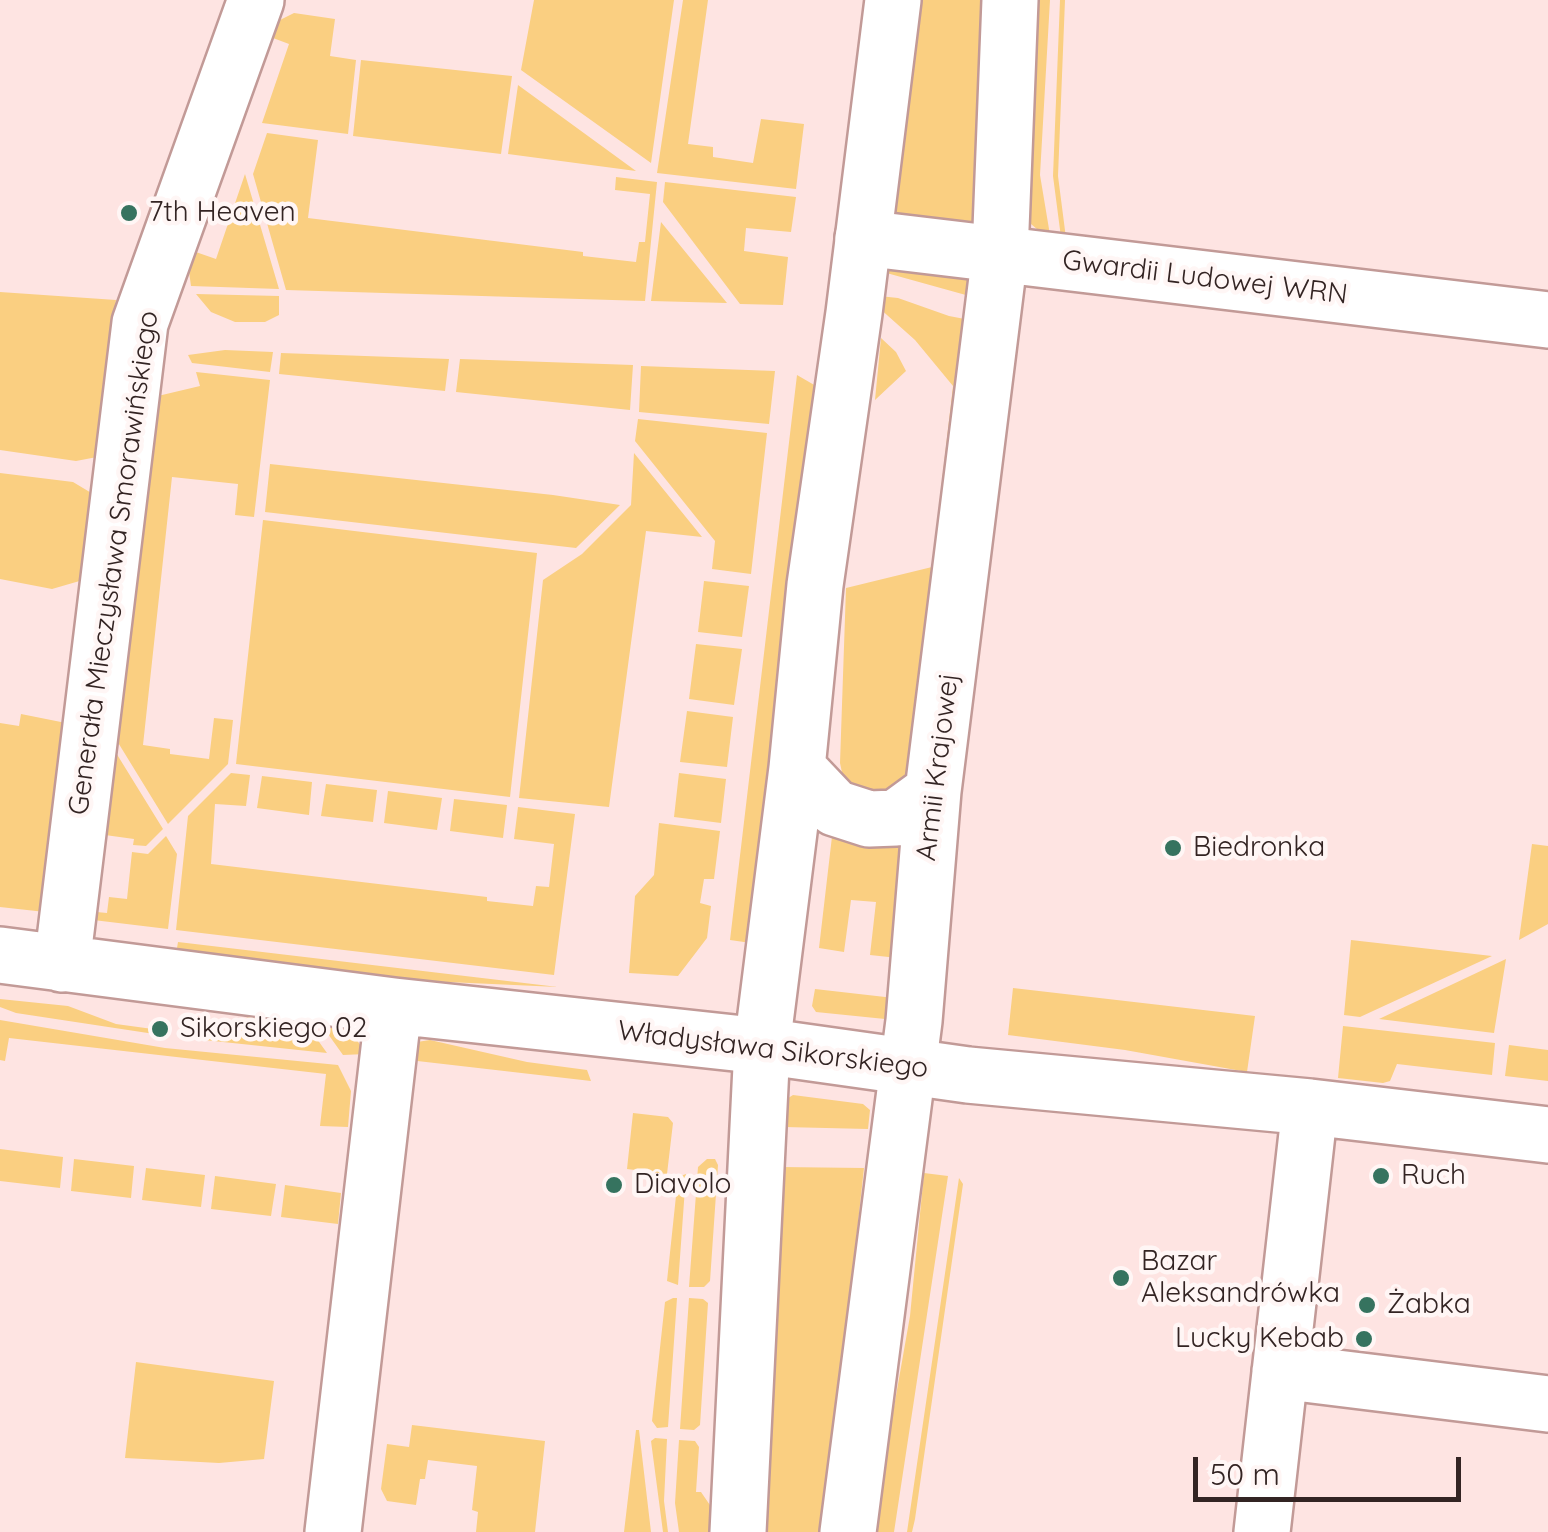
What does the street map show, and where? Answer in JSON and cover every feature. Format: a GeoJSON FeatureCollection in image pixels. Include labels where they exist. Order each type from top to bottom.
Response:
{"type":"FeatureCollection","features":[{"type":"Feature","properties":{"kind":"street","name":"Generała Mieczysława Smorawińskiego"},"geometry":{"type":"LineString","coordinates":[[62,964],[140,323],[256,0]]}},
{"type":"Feature","properties":{"kind":"street"},"geometry":{"type":"LineString","coordinates":[[738,1532],[762,1046],[815,586],[892,0]]}},
{"type":"Feature","properties":{"kind":"street","name":"Armii Krajowej"},"geometry":{"type":"LineString","coordinates":[[848,1532],[917,993],[933,791],[1000,254],[1010,0]]}},
{"type":"Feature","properties":{"kind":"street","name":"Gwardii Ludowej WRN"},"geometry":{"type":"LineString","coordinates":[[863,238],[1548,320]]}},
{"type":"Feature","properties":{"kind":"street"},"geometry":{"type":"LineString","coordinates":[[796,768],[834,808],[869,819],[896,818],[933,791]]}},
{"type":"Feature","properties":{"kind":"street","name":"Władysława Sikorskiego"},"geometry":{"type":"LineString","coordinates":[[0,955],[394,1006],[762,1046],[906,1067],[1548,1135]]}},
{"type":"Feature","properties":{"kind":"street"},"geometry":{"type":"LineString","coordinates":[[334,1532],[394,1006]]}},
{"type":"Feature","properties":{"kind":"street"},"geometry":{"type":"LineString","coordinates":[[1262,1532],[1310,1107]]}},
{"type":"Feature","properties":{"kind":"street"},"geometry":{"type":"LineString","coordinates":[[1280,1371],[1548,1404]]}},
{"type":"Feature","properties":{"kind":"shaded area"},"geometry":{"type":"Polygon","coordinates":[[[534,0],[674,0],[651,163],[521,70],[534,0]]]}},
{"type":"Feature","properties":{"kind":"shaded area"},"geometry":{"type":"Polygon","coordinates":[[[683,0],[708,0],[688,144],[713,147],[713,157],[753,163],[761,119],[804,124],[796,189],[657,173],[683,0]]]}},
{"type":"Feature","properties":{"kind":"shaded area"},"geometry":{"type":"Polygon","coordinates":[[[915,0],[989,0],[985,160],[973,230],[896,222],[891,213],[915,0]]]}},
{"type":"Feature","properties":{"kind":"shaded area"},"geometry":{"type":"Polygon","coordinates":[[[1032,0],[1050,0],[1040,175],[1051,241],[1031,224],[1026,210],[1032,0]]]}},
{"type":"Feature","properties":{"kind":"shaded area"},"geometry":{"type":"Polygon","coordinates":[[[1060,0],[1065,0],[1058,176],[1067,246],[1062,245],[1053,176],[1060,0]]]}},
{"type":"Feature","properties":{"kind":"shaded area"},"geometry":{"type":"Polygon","coordinates":[[[294,13],[335,19],[330,56],[356,60],[348,134],[262,123],[289,44],[265,35],[270,25],[294,13]]]}},
{"type":"Feature","properties":{"kind":"shaded area"},"geometry":{"type":"Polygon","coordinates":[[[361,60],[512,76],[501,154],[353,136],[361,60]]]}},
{"type":"Feature","properties":{"kind":"shaded area"},"geometry":{"type":"Polygon","coordinates":[[[518,85],[636,171],[508,154],[518,85]]]}},
{"type":"Feature","properties":{"kind":"shaded area"},"geometry":{"type":"Polygon","coordinates":[[[267,133],[318,140],[308,218],[583,252],[583,256],[636,262],[639,242],[645,242],[650,194],[615,190],[616,177],[657,182],[645,301],[286,290],[253,174],[267,133]]]}},
{"type":"Feature","properties":{"kind":"shaded area"},"geometry":{"type":"Polygon","coordinates":[[[245,174],[279,289],[191,286],[187,257],[190,250],[216,259],[245,174]]]}},
{"type":"Feature","properties":{"kind":"shaded area"},"geometry":{"type":"Polygon","coordinates":[[[665,182],[796,197],[791,232],[746,228],[744,251],[788,257],[783,305],[740,304],[663,202],[665,182]]]}},
{"type":"Feature","properties":{"kind":"shaded area"},"geometry":{"type":"Polygon","coordinates":[[[661,222],[727,303],[651,301],[661,222]]]}},
{"type":"Feature","properties":{"kind":"shaded area"},"geometry":{"type":"Polygon","coordinates":[[[894,261],[969,272],[973,297],[883,272],[894,261]]]}},
{"type":"Feature","properties":{"kind":"shaded area"},"geometry":{"type":"Polygon","coordinates":[[[0,292],[116,300],[97,457],[76,461],[0,450],[0,292]]]}},
{"type":"Feature","properties":{"kind":"shaded area"},"geometry":{"type":"Polygon","coordinates":[[[196,294],[279,296],[279,315],[265,322],[235,322],[211,312],[196,294]]]}},
{"type":"Feature","properties":{"kind":"shaded area"},"geometry":{"type":"Polygon","coordinates":[[[879,296],[970,320],[916,768],[892,800],[844,782],[840,763],[846,588],[932,567],[953,386],[915,340],[878,307],[879,296]]]}},
{"type":"Feature","properties":{"kind":"shaded area"},"geometry":{"type":"Polygon","coordinates":[[[881,338],[896,352],[906,371],[875,400],[881,338]]]}},
{"type":"Feature","properties":{"kind":"shaded area"},"geometry":{"type":"Polygon","coordinates":[[[225,350],[273,352],[270,372],[192,363],[188,355],[225,350]]]}},
{"type":"Feature","properties":{"kind":"shaded area"},"geometry":{"type":"Polygon","coordinates":[[[281,353],[449,359],[445,391],[279,374],[281,353]]]}},
{"type":"Feature","properties":{"kind":"shaded area"},"geometry":{"type":"Polygon","coordinates":[[[460,359],[633,365],[630,410],[456,392],[460,359]]]}},
{"type":"Feature","properties":{"kind":"shaded area"},"geometry":{"type":"Polygon","coordinates":[[[641,366],[775,371],[769,424],[639,412],[641,366]]]}},
{"type":"Feature","properties":{"kind":"shaded area"},"geometry":{"type":"Polygon","coordinates":[[[196,372],[270,380],[254,517],[235,515],[238,484],[172,477],[143,745],[170,749],[170,754],[209,759],[214,718],[233,720],[228,764],[168,824],[106,723],[141,400],[200,386],[196,372]]]}},
{"type":"Feature","properties":{"kind":"shaded area"},"geometry":{"type":"Polygon","coordinates":[[[797,375],[816,386],[758,944],[730,940],[797,375]]]}},
{"type":"Feature","properties":{"kind":"shaded area"},"geometry":{"type":"Polygon","coordinates":[[[638,419],[767,433],[751,574],[712,569],[715,541],[635,441],[638,419]]]}},
{"type":"Feature","properties":{"kind":"shaded area"},"geometry":{"type":"Polygon","coordinates":[[[634,453],[702,537],[646,531],[609,807],[519,798],[543,580],[582,554],[631,505],[634,453]]]}},
{"type":"Feature","properties":{"kind":"shaded area"},"geometry":{"type":"Polygon","coordinates":[[[270,464],[620,505],[576,548],[265,512],[270,464]]]}},
{"type":"Feature","properties":{"kind":"shaded area"},"geometry":{"type":"Polygon","coordinates":[[[0,473],[73,482],[93,494],[83,580],[52,589],[0,579],[0,473]]]}},
{"type":"Feature","properties":{"kind":"shaded area"},"geometry":{"type":"Polygon","coordinates":[[[263,520],[537,553],[510,797],[236,764],[263,520]]]}},
{"type":"Feature","properties":{"kind":"shaded area"},"geometry":{"type":"Polygon","coordinates":[[[704,581],[749,586],[742,637],[698,632],[704,581]]]}},
{"type":"Feature","properties":{"kind":"shaded area"},"geometry":{"type":"Polygon","coordinates":[[[696,644],[742,649],[734,705],[689,699],[696,644]]]}},
{"type":"Feature","properties":{"kind":"shaded area"},"geometry":{"type":"Polygon","coordinates":[[[687,711],[733,717],[727,767],[680,762],[687,711]]]}},
{"type":"Feature","properties":{"kind":"shaded area"},"geometry":{"type":"Polygon","coordinates":[[[21,714],[66,723],[45,912],[0,907],[0,723],[19,726],[21,714]]]}},
{"type":"Feature","properties":{"kind":"shaded area"},"geometry":{"type":"Polygon","coordinates":[[[105,735],[163,829],[146,846],[133,845],[134,839],[105,835],[105,735]]]}},
{"type":"Feature","properties":{"kind":"shaded area"},"geometry":{"type":"Polygon","coordinates":[[[231,773],[250,775],[246,806],[215,804],[211,864],[487,897],[487,901],[533,906],[536,886],[549,887],[554,844],[514,839],[518,807],[575,814],[554,975],[176,930],[188,816],[231,773]]]}},
{"type":"Feature","properties":{"kind":"shaded area"},"geometry":{"type":"Polygon","coordinates":[[[679,773],[726,779],[721,823],[674,817],[679,773]]]}},
{"type":"Feature","properties":{"kind":"shaded area"},"geometry":{"type":"Polygon","coordinates":[[[262,776],[312,782],[309,815],[257,808],[262,776]]]}},
{"type":"Feature","properties":{"kind":"shaded area"},"geometry":{"type":"Polygon","coordinates":[[[326,784],[377,790],[373,822],[321,816],[326,784]]]}},
{"type":"Feature","properties":{"kind":"shaded area"},"geometry":{"type":"Polygon","coordinates":[[[388,791],[442,798],[437,830],[384,823],[388,791]]]}},
{"type":"Feature","properties":{"kind":"shaded area"},"geometry":{"type":"Polygon","coordinates":[[[454,799],[507,805],[503,838],[450,831],[454,799]]]}},
{"type":"Feature","properties":{"kind":"shaded area"},"geometry":{"type":"Polygon","coordinates":[[[659,823],[720,831],[714,879],[704,879],[700,903],[711,906],[707,938],[678,976],[629,973],[635,896],[654,875],[659,823]]]}},
{"type":"Feature","properties":{"kind":"shaded area"},"geometry":{"type":"Polygon","coordinates":[[[833,828],[909,838],[898,958],[870,955],[876,902],[851,900],[844,952],[819,948],[833,828]]]}},
{"type":"Feature","properties":{"kind":"shaded area"},"geometry":{"type":"Polygon","coordinates":[[[166,836],[177,854],[168,929],[85,919],[86,911],[107,913],[109,897],[127,899],[132,852],[148,854],[166,836]]]}},
{"type":"Feature","properties":{"kind":"shaded area"},"geometry":{"type":"Polygon","coordinates":[[[1532,844],[1548,846],[1548,924],[1519,940],[1532,844]]]}},
{"type":"Feature","properties":{"kind":"shaded area"},"geometry":{"type":"Polygon","coordinates":[[[1351,940],[1492,956],[1360,1017],[1344,1015],[1351,940]]]}},
{"type":"Feature","properties":{"kind":"shaded area"},"geometry":{"type":"Polygon","coordinates":[[[178,942],[558,987],[404,980],[176,954],[178,942]]]}},
{"type":"Feature","properties":{"kind":"shaded area"},"geometry":{"type":"Polygon","coordinates":[[[1506,959],[1494,1033],[1379,1019],[1506,959]]]}},
{"type":"Feature","properties":{"kind":"shaded area"},"geometry":{"type":"Polygon","coordinates":[[[1013,988],[1255,1016],[1247,1072],[1125,1050],[1008,1035],[1013,988]]]}},
{"type":"Feature","properties":{"kind":"shaded area"},"geometry":{"type":"Polygon","coordinates":[[[815,989],[894,998],[892,1016],[885,1019],[816,1012],[812,1006],[815,989]]]}},
{"type":"Feature","properties":{"kind":"shaded area"},"geometry":{"type":"Polygon","coordinates":[[[0,999],[68,1006],[116,1024],[160,1030],[161,1035],[16,1013],[0,1007],[0,999]]]}},
{"type":"Feature","properties":{"kind":"shaded area"},"geometry":{"type":"Polygon","coordinates":[[[259,1015],[340,1026],[353,1034],[366,1054],[343,1055],[323,1027],[246,1018],[259,1015]]]}},
{"type":"Feature","properties":{"kind":"shaded area"},"geometry":{"type":"Polygon","coordinates":[[[0,1020],[165,1048],[338,1065],[351,1091],[348,1127],[320,1126],[326,1074],[9,1038],[5,1061],[0,1060],[0,1020]]]}},
{"type":"Feature","properties":{"kind":"shaded area"},"geometry":{"type":"Polygon","coordinates":[[[1343,1026],[1495,1043],[1492,1075],[1397,1064],[1390,1081],[1383,1083],[1338,1078],[1343,1026]]]}},
{"type":"Feature","properties":{"kind":"shaded area"},"geometry":{"type":"Polygon","coordinates":[[[237,1030],[317,1039],[327,1053],[204,1040],[206,1036],[237,1030]]]}},
{"type":"Feature","properties":{"kind":"shaded area"},"geometry":{"type":"Polygon","coordinates":[[[430,1040],[527,1062],[587,1070],[591,1081],[400,1059],[417,1042],[430,1040]]]}},
{"type":"Feature","properties":{"kind":"shaded area"},"geometry":{"type":"Polygon","coordinates":[[[1509,1045],[1548,1050],[1548,1081],[1505,1076],[1509,1045]]]}},
{"type":"Feature","properties":{"kind":"shaded area"},"geometry":{"type":"Polygon","coordinates":[[[793,1095],[863,1104],[870,1110],[868,1129],[784,1127],[785,1100],[793,1095]]]}},
{"type":"Feature","properties":{"kind":"shaded area"},"geometry":{"type":"Polygon","coordinates":[[[633,1113],[668,1117],[673,1123],[667,1174],[627,1169],[633,1113]]]}},
{"type":"Feature","properties":{"kind":"shaded area"},"geometry":{"type":"Polygon","coordinates":[[[0,1149],[63,1157],[60,1188],[0,1181],[0,1149]]]}},
{"type":"Feature","properties":{"kind":"shaded area"},"geometry":{"type":"Polygon","coordinates":[[[74,1159],[134,1166],[131,1198],[71,1191],[74,1159]]]}},
{"type":"Feature","properties":{"kind":"shaded area"},"geometry":{"type":"Polygon","coordinates":[[[707,1159],[715,1159],[718,1165],[710,1281],[704,1287],[689,1287],[698,1167],[707,1159]]]}},
{"type":"Feature","properties":{"kind":"shaded area"},"geometry":{"type":"Polygon","coordinates":[[[780,1167],[864,1168],[824,1532],[757,1532],[780,1167]]]}},
{"type":"Feature","properties":{"kind":"shaded area"},"geometry":{"type":"Polygon","coordinates":[[[146,1168],[205,1175],[201,1207],[142,1200],[146,1168]]]}},
{"type":"Feature","properties":{"kind":"shaded area"},"geometry":{"type":"Polygon","coordinates":[[[924,1173],[948,1176],[894,1532],[872,1532],[910,1316],[924,1173]]]}},
{"type":"Feature","properties":{"kind":"shaded area"},"geometry":{"type":"Polygon","coordinates":[[[686,1174],[678,1285],[667,1281],[678,1177],[686,1174]]]}},
{"type":"Feature","properties":{"kind":"shaded area"},"geometry":{"type":"Polygon","coordinates":[[[215,1176],[276,1184],[271,1216],[211,1209],[215,1176]]]}},
{"type":"Feature","properties":{"kind":"shaded area"},"geometry":{"type":"Polygon","coordinates":[[[959,1178],[963,1184],[915,1519],[912,1532],[907,1532],[959,1178]]]}},
{"type":"Feature","properties":{"kind":"shaded area"},"geometry":{"type":"Polygon","coordinates":[[[285,1185],[341,1193],[338,1224],[281,1217],[285,1185]]]}},
{"type":"Feature","properties":{"kind":"shaded area"},"geometry":{"type":"Polygon","coordinates":[[[677,1298],[668,1427],[657,1428],[652,1421],[665,1302],[677,1298]]]}},
{"type":"Feature","properties":{"kind":"shaded area"},"geometry":{"type":"Polygon","coordinates":[[[689,1298],[708,1303],[700,1425],[694,1430],[680,1429],[689,1298]]]}},
{"type":"Feature","properties":{"kind":"shaded area"},"geometry":{"type":"Polygon","coordinates":[[[136,1362],[274,1381],[264,1459],[219,1463],[125,1458],[136,1362]]]}},
{"type":"Feature","properties":{"kind":"shaded area"},"geometry":{"type":"Polygon","coordinates":[[[412,1425],[545,1441],[535,1532],[476,1532],[478,1512],[472,1510],[477,1466],[428,1460],[416,1505],[387,1501],[381,1489],[387,1444],[409,1447],[412,1425]]]}},
{"type":"Feature","properties":{"kind":"shaded area"},"geometry":{"type":"Polygon","coordinates":[[[639,1430],[651,1532],[624,1532],[639,1430]]]}},
{"type":"Feature","properties":{"kind":"shaded area"},"geometry":{"type":"Polygon","coordinates":[[[667,1439],[664,1501],[668,1532],[663,1532],[651,1441],[667,1439]]]}},
{"type":"Feature","properties":{"kind":"shaded area"},"geometry":{"type":"Polygon","coordinates":[[[679,1440],[695,1441],[699,1447],[696,1492],[701,1492],[714,1511],[712,1532],[679,1532],[675,1503],[679,1440]]]}},
{"type":"Feature","properties":{"kind":"place","name":"7th Heaven"},"geometry":{"type":"Point","coordinates":[129,213]}},
{"type":"Feature","properties":{"kind":"place","name":"Biedronka"},"geometry":{"type":"Point","coordinates":[1173,848]}},
{"type":"Feature","properties":{"kind":"place","name":"Sikorskiego 02"},"geometry":{"type":"Point","coordinates":[160,1029]}},
{"type":"Feature","properties":{"kind":"place","name":"Ruch"},"geometry":{"type":"Point","coordinates":[1381,1176]}},
{"type":"Feature","properties":{"kind":"place","name":"Diavolo"},"geometry":{"type":"Point","coordinates":[614,1185]}},
{"type":"Feature","properties":{"kind":"place","name":"Bazar Aleksandrówka"},"geometry":{"type":"Point","coordinates":[1121,1278]}},
{"type":"Feature","properties":{"kind":"place","name":"Żabka"},"geometry":{"type":"Point","coordinates":[1367,1305]}},
{"type":"Feature","properties":{"kind":"place","name":"Lucky Kebab"},"geometry":{"type":"Point","coordinates":[1364,1339]}}]}
